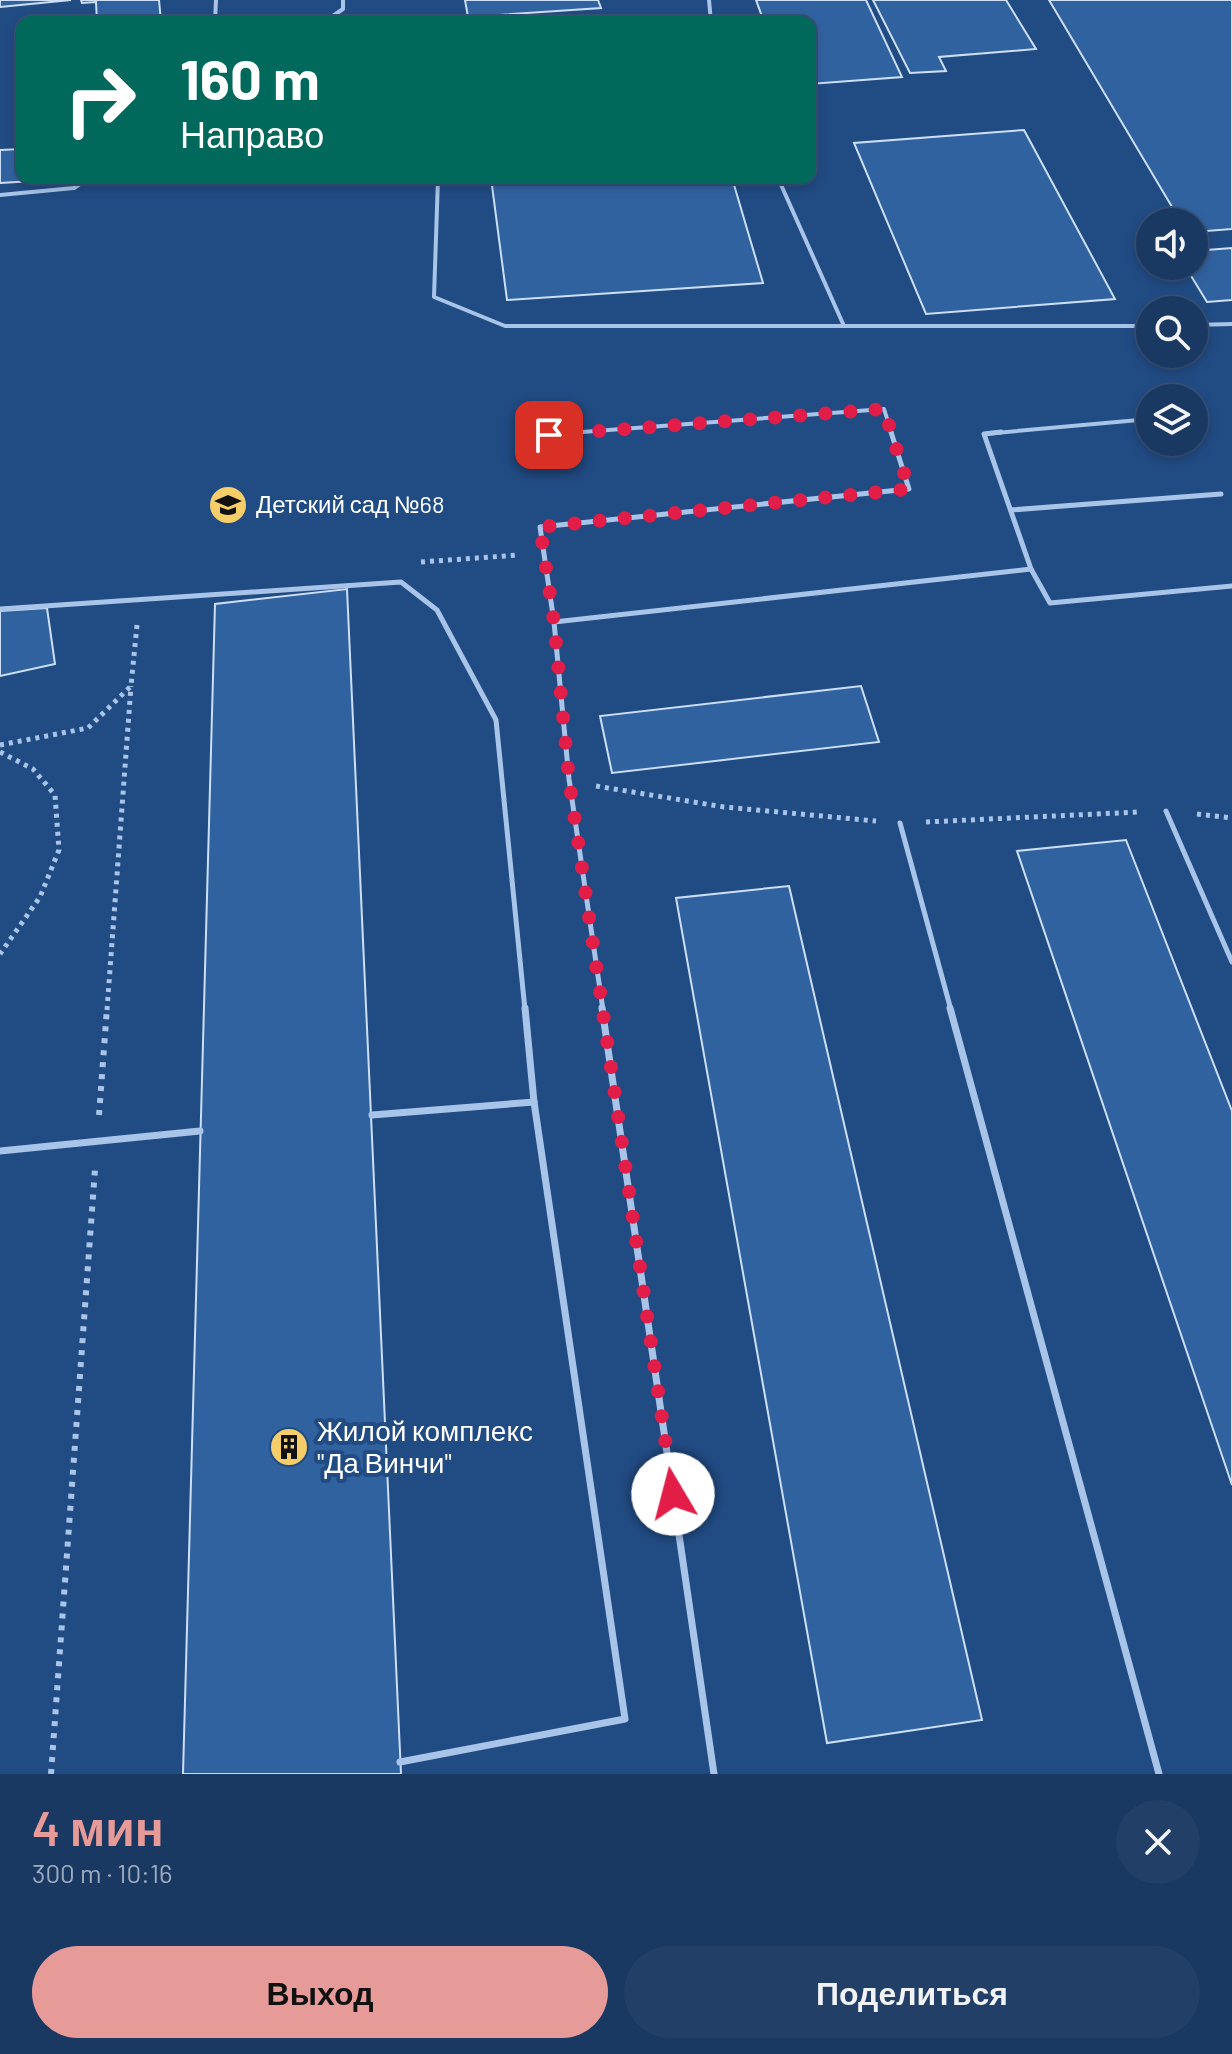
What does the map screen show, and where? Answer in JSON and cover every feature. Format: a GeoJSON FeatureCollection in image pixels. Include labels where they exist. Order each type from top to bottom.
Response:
{"type":"FeatureCollection","features":[{"type":"Feature","properties":{"kind":"lane"},"geometry":{"type":"LineString","coordinates":[[333,16],[343,9],[343,0]]}},
{"type":"Feature","properties":{"kind":"lane"},"geometry":{"type":"LineString","coordinates":[[0,195],[74,188],[80,184]]}},
{"type":"Feature","properties":{"kind":"lane"},"geometry":{"type":"LineString","coordinates":[[438,184],[434,297],[505,326],[1136,326]]}},
{"type":"Feature","properties":{"kind":"lane"},"geometry":{"type":"LineString","coordinates":[[781,184],[844,326]]}},
{"type":"Feature","properties":{"kind":"lane"},"geometry":{"type":"LineString","coordinates":[[1208,325],[1232,324]]}},
{"type":"Feature","properties":{"kind":"lane"},"geometry":{"type":"LineString","coordinates":[[549,435],[884,409],[909,489],[540,527],[554,622],[569,779],[714,1774]]}},
{"type":"Feature","properties":{"kind":"lane"},"geometry":{"type":"LineString","coordinates":[[1136,420],[984,434],[1031,569],[1050,603],[1232,586]]}},
{"type":"Feature","properties":{"kind":"lane"},"geometry":{"type":"LineString","coordinates":[[1011,510],[1221,494]]}},
{"type":"Feature","properties":{"kind":"lane"},"geometry":{"type":"LineString","coordinates":[[554,622],[1031,569]]}},
{"type":"Feature","properties":{"kind":"lane"},"geometry":{"type":"LineString","coordinates":[[0,609],[401,582],[437,610],[496,720],[534,1102],[625,1719],[400,1762]]}},
{"type":"Feature","properties":{"kind":"lane"},"geometry":{"type":"LineString","coordinates":[[1166,811],[1232,962]]}},
{"type":"Feature","properties":{"kind":"lane"},"geometry":{"type":"LineString","coordinates":[[900,823],[1159,1774]]}},
{"type":"Feature","properties":{"kind":"lane"},"geometry":{"type":"LineString","coordinates":[[372,1115],[534,1102]]}},
{"type":"Feature","properties":{"kind":"lane"},"geometry":{"type":"LineString","coordinates":[[0,1151],[200,1131]]}},
{"type":"Feature","properties":{"kind":"path"},"geometry":{"type":"LineString","coordinates":[[51,1774],[131,686],[140,599]]}},
{"type":"Feature","properties":{"kind":"path"},"geometry":{"type":"LineString","coordinates":[[0,745],[88,728],[131,686]]}},
{"type":"Feature","properties":{"kind":"path"},"geometry":{"type":"LineString","coordinates":[[0,752],[33,769],[55,795],[59,850],[40,897],[0,954]]}},
{"type":"Feature","properties":{"kind":"path"},"geometry":{"type":"LineString","coordinates":[[569,779],[606,789],[724,807],[900,823],[1166,811],[1232,818]]}},
{"type":"Feature","properties":{"kind":"building"},"geometry":{"type":"Polygon","coordinates":[[[0,0],[71,0],[0,7],[0,0]]]}},
{"type":"Feature","properties":{"kind":"building"},"geometry":{"type":"Polygon","coordinates":[[[81,0],[159,0],[160,16],[97,16],[96,2],[82,3],[81,0]]]}},
{"type":"Feature","properties":{"kind":"building"},"geometry":{"type":"Polygon","coordinates":[[[465,0],[598,0],[601,8],[483,16],[468,16],[465,0]]]}},
{"type":"Feature","properties":{"kind":"building"},"geometry":{"type":"Polygon","coordinates":[[[756,0],[866,0],[902,77],[816,84],[816,16],[762,16],[756,0]]]}},
{"type":"Feature","properties":{"kind":"building"},"geometry":{"type":"Polygon","coordinates":[[[873,0],[1006,0],[1036,49],[939,57],[946,71],[910,73],[873,0]]]}},
{"type":"Feature","properties":{"kind":"building"},"geometry":{"type":"Polygon","coordinates":[[[1049,0],[1232,0],[1232,229],[1208,231],[1208,208],[1173,208],[1049,0]]]}},
{"type":"Feature","properties":{"kind":"building"},"geometry":{"type":"Polygon","coordinates":[[[1024,130],[1115,299],[926,314],[854,143],[1024,130]]]}},
{"type":"Feature","properties":{"kind":"building"},"geometry":{"type":"Polygon","coordinates":[[[16,149],[16,182],[0,183],[0,150],[16,149]]]}},
{"type":"Feature","properties":{"kind":"building"},"geometry":{"type":"Polygon","coordinates":[[[492,184],[734,184],[763,283],[507,300],[492,184]]]}},
{"type":"Feature","properties":{"kind":"building"},"geometry":{"type":"Polygon","coordinates":[[[1232,248],[1232,300],[1208,302],[1208,296],[1203,296],[1194,280],[1208,280],[1208,250],[1232,248]]]}},
{"type":"Feature","properties":{"kind":"building","name":"Жилой комплекс \"Да Винчи\""},"geometry":{"type":"Polygon","coordinates":[[[347,589],[401,1774],[183,1774],[215,604],[347,589]]]}},
{"type":"Feature","properties":{"kind":"building"},"geometry":{"type":"Polygon","coordinates":[[[47,608],[55,664],[0,676],[0,611],[47,608]]]}},
{"type":"Feature","properties":{"kind":"building"},"geometry":{"type":"Polygon","coordinates":[[[861,686],[879,742],[612,773],[600,716],[861,686]]]}},
{"type":"Feature","properties":{"kind":"building"},"geometry":{"type":"Polygon","coordinates":[[[1126,840],[1232,1111],[1232,1485],[1017,851],[1126,840]]]}},
{"type":"Feature","properties":{"kind":"building"},"geometry":{"type":"Polygon","coordinates":[[[789,886],[982,1720],[827,1743],[676,898],[789,886]]]}},
{"type":"Feature","properties":{"kind":"place","name":"Детский сад №68"},"geometry":{"type":"Point","coordinates":[228,505]}},
{"type":"Feature","properties":{"kind":"place","name":"Жилой комплекс \"Да Винчи\""},"geometry":{"type":"Point","coordinates":[289,1447]}},
{"type":"Feature","properties":{"kind":"route"},"geometry":{"type":"LineString","coordinates":[[549,435],[884,409],[909,489],[540,527],[554,622],[569,779],[673,1494]]}}]}
